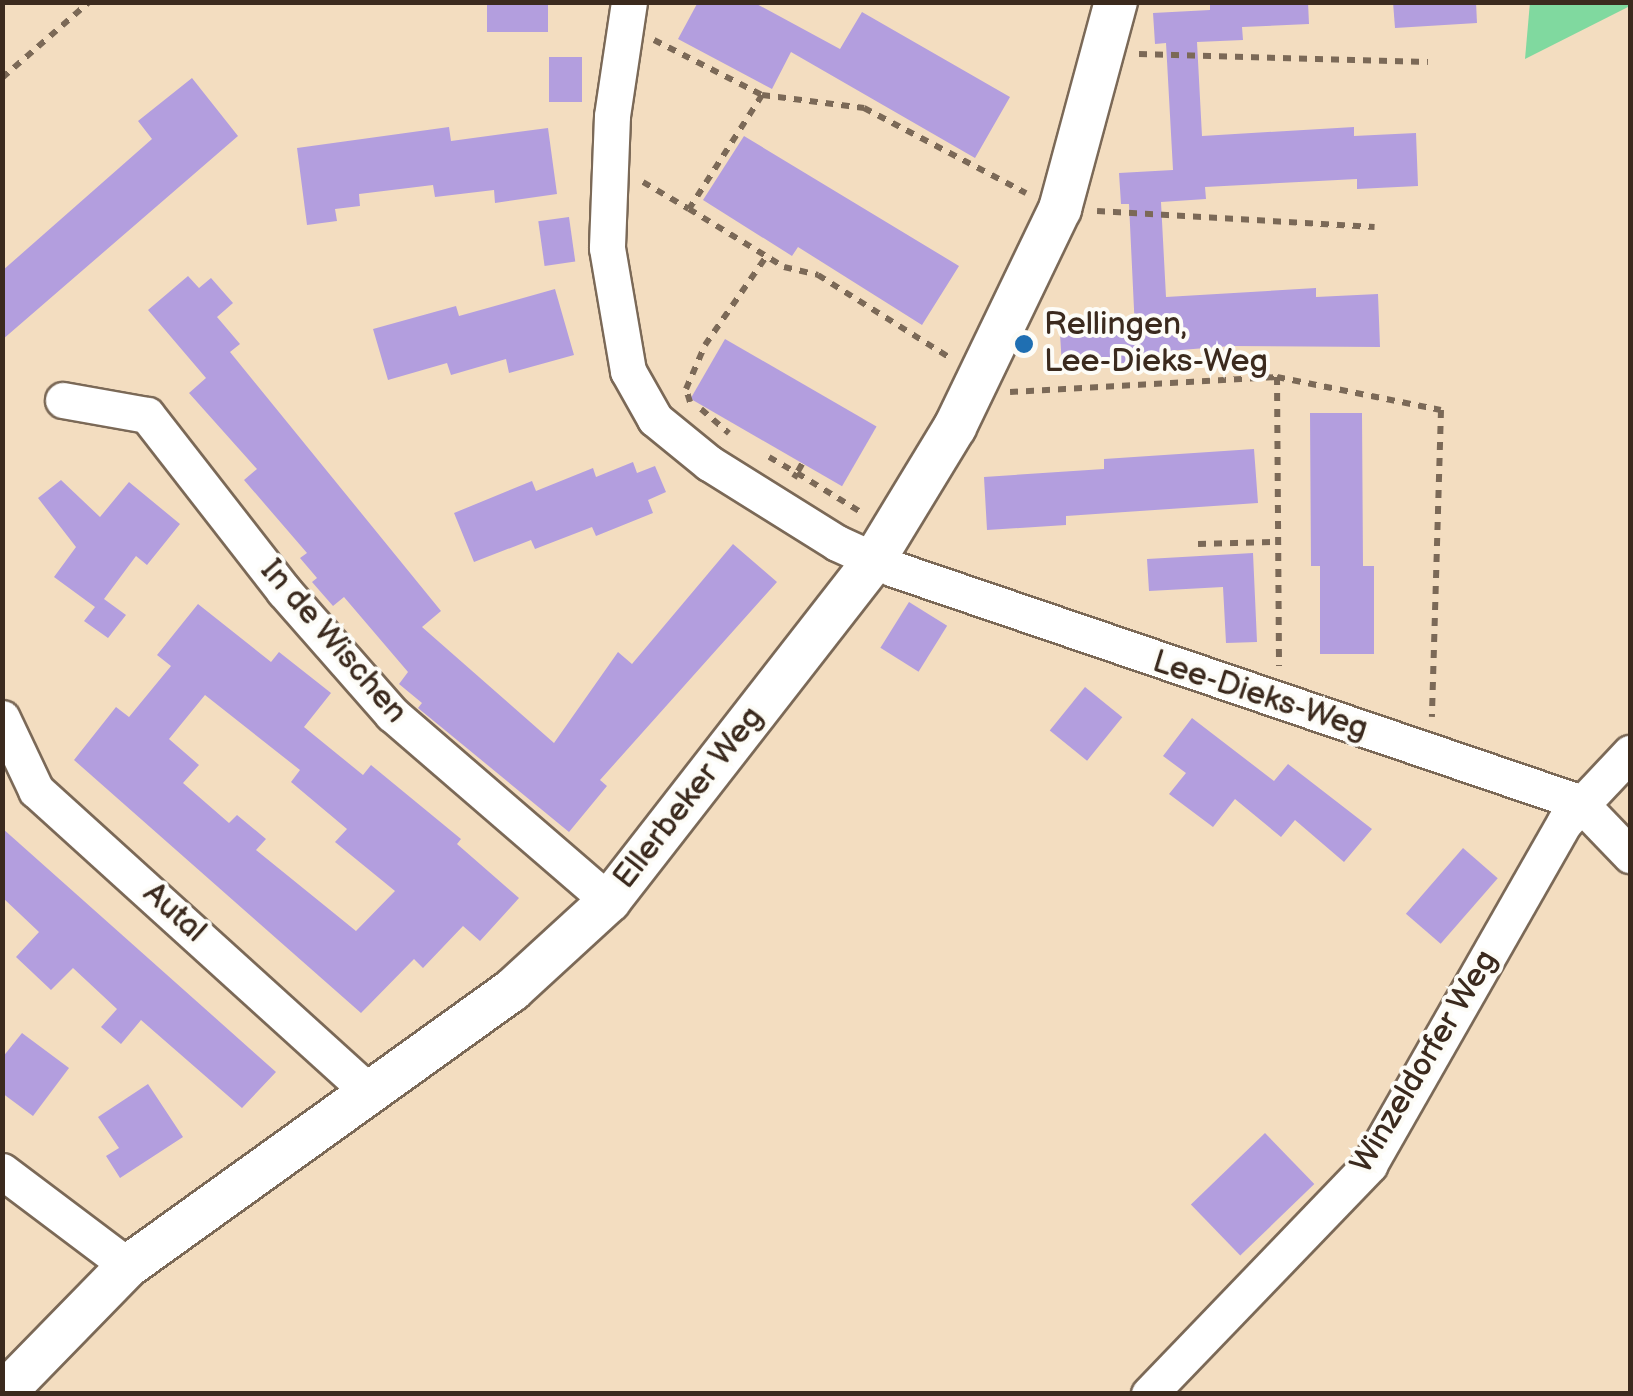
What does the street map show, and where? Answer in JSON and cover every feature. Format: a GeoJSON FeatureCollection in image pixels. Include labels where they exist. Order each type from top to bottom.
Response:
{"type":"FeatureCollection","features":[{"type":"Feature","properties":{"kind":"street","name":"Ellerbeker Weg"},"geometry":{"type":"LineString","coordinates":[[3,1394],[128,1266],[512,990],[609,901],[955,428],[1052,225],[1116,2]]}},
{"type":"Feature","properties":{"kind":"street","name":"Lee-Dieks-Weg"},"geometry":{"type":"LineString","coordinates":[[626,14],[607,248],[628,371],[655,419],[709,463],[780,506],[1279,703],[1579,802],[1630,855]]}},
{"type":"Feature","properties":{"kind":"street","name":"In de Wischen"},"geometry":{"type":"LineString","coordinates":[[64,400],[147,415],[284,591],[392,714],[609,901]]}},
{"type":"Feature","properties":{"kind":"street","name":"Autal"},"geometry":{"type":"LineString","coordinates":[[2,718],[23,772],[44,798],[369,1092]]}},
{"type":"Feature","properties":{"kind":"street","name":"Winzeldorfer Weg"},"geometry":{"type":"LineString","coordinates":[[1149,1394],[1370,1165],[1579,802],[1630,753]]}},
{"type":"Feature","properties":{"kind":"street"},"geometry":{"type":"LineString","coordinates":[[2,1171],[128,1266]]}},
{"type":"Feature","properties":{"kind":"path"},"geometry":{"type":"LineString","coordinates":[[2,78],[89,2]]}},
{"type":"Feature","properties":{"kind":"path"},"geometry":{"type":"LineString","coordinates":[[626,14],[762,95],[864,108],[1036,198]]}},
{"type":"Feature","properties":{"kind":"path"},"geometry":{"type":"LineString","coordinates":[[1136,54],[1428,62]]}},
{"type":"Feature","properties":{"kind":"path"},"geometry":{"type":"LineString","coordinates":[[689,209],[762,95]]}},
{"type":"Feature","properties":{"kind":"path"},"geometry":{"type":"LineString","coordinates":[[611,164],[766,257],[818,275],[962,365]]}},
{"type":"Feature","properties":{"kind":"path"},"geometry":{"type":"LineString","coordinates":[[1086,210],[1375,227]]}},
{"type":"Feature","properties":{"kind":"path"},"geometry":{"type":"LineString","coordinates":[[741,440],[687,399],[686,389],[705,345],[766,257]]}},
{"type":"Feature","properties":{"kind":"path"},"geometry":{"type":"LineString","coordinates":[[1277,378],[1279,703]]}},
{"type":"Feature","properties":{"kind":"path"},"geometry":{"type":"LineString","coordinates":[[1008,392],[1277,378],[1442,410],[1431,725],[1437,754]]}},
{"type":"Feature","properties":{"kind":"path"},"geometry":{"type":"LineString","coordinates":[[755,448],[797,473],[874,541]]}},
{"type":"Feature","properties":{"kind":"path"},"geometry":{"type":"LineString","coordinates":[[780,506],[802,464]]}},
{"type":"Feature","properties":{"kind":"path"},"geometry":{"type":"LineString","coordinates":[[1198,544],[1276,542]]}},
{"type":"Feature","properties":{"kind":"green space"},"geometry":{"type":"Polygon","coordinates":[[[1530,2],[1630,2],[1630,6],[1525,59],[1530,2]]]}},
{"type":"Feature","properties":{"kind":"building"},"geometry":{"type":"Polygon","coordinates":[[[487,2],[548,2],[548,32],[487,32],[487,2]]]}},
{"type":"Feature","properties":{"kind":"building"},"geometry":{"type":"Polygon","coordinates":[[[698,2],[753,2],[840,49],[862,12],[1010,97],[975,158],[791,52],[772,89],[678,39],[698,2]]]}},
{"type":"Feature","properties":{"kind":"building"},"geometry":{"type":"Polygon","coordinates":[[[1210,2],[1308,2],[1309,24],[1242,27],[1243,40],[1197,42],[1202,136],[1354,127],[1354,136],[1416,133],[1418,186],[1357,189],[1357,179],[1205,187],[1206,199],[1161,202],[1166,297],[1316,288],[1316,297],[1378,294],[1380,347],[1231,346],[1168,351],[1169,361],[1062,366],[1060,334],[1135,330],[1129,204],[1121,204],[1119,173],[1173,170],[1166,43],[1155,44],[1153,13],[1210,10],[1210,2]]]}},
{"type":"Feature","properties":{"kind":"building"},"geometry":{"type":"Polygon","coordinates":[[[1393,2],[1476,2],[1477,23],[1395,28],[1393,2]]]}},
{"type":"Feature","properties":{"kind":"building"},"geometry":{"type":"Polygon","coordinates":[[[549,57],[582,57],[582,102],[549,102],[549,57]]]}},
{"type":"Feature","properties":{"kind":"building"},"geometry":{"type":"Polygon","coordinates":[[[192,78],[238,136],[2,340],[2,271],[152,139],[138,121],[192,78]]]}},
{"type":"Feature","properties":{"kind":"building"},"geometry":{"type":"Polygon","coordinates":[[[449,127],[451,141],[548,128],[557,194],[495,203],[494,190],[435,197],[433,185],[359,194],[360,206],[335,209],[337,221],[307,225],[297,148],[449,127]]]}},
{"type":"Feature","properties":{"kind":"building"},"geometry":{"type":"Polygon","coordinates":[[[744,136],[959,266],[922,325],[798,247],[792,256],[703,200],[744,136]]]}},
{"type":"Feature","properties":{"kind":"building"},"geometry":{"type":"Polygon","coordinates":[[[569,217],[575,262],[545,266],[538,221],[569,217]]]}},
{"type":"Feature","properties":{"kind":"building"},"geometry":{"type":"Polygon","coordinates":[[[188,276],[199,288],[211,278],[233,303],[217,317],[240,344],[230,352],[441,611],[422,627],[554,743],[618,652],[632,664],[733,544],[777,582],[600,780],[607,786],[569,832],[418,708],[422,703],[399,684],[408,672],[344,597],[333,606],[312,582],[317,578],[300,558],[307,553],[244,480],[257,469],[189,393],[206,378],[148,310],[188,276]]]}},
{"type":"Feature","properties":{"kind":"building"},"geometry":{"type":"Polygon","coordinates":[[[555,289],[574,355],[509,373],[506,359],[451,375],[447,363],[388,380],[373,329],[456,306],[459,316],[555,289]]]}},
{"type":"Feature","properties":{"kind":"building"},"geometry":{"type":"Polygon","coordinates":[[[725,339],[877,426],[842,486],[690,399],[725,339]]]}},
{"type":"Feature","properties":{"kind":"building"},"geometry":{"type":"Polygon","coordinates":[[[1310,413],[1362,413],[1363,566],[1374,566],[1374,654],[1320,654],[1320,566],[1311,566],[1310,413]]]}},
{"type":"Feature","properties":{"kind":"building"},"geometry":{"type":"Polygon","coordinates":[[[1254,449],[1258,503],[1066,516],[1066,525],[987,530],[984,477],[1104,469],[1104,459],[1254,449]]]}},
{"type":"Feature","properties":{"kind":"building"},"geometry":{"type":"Polygon","coordinates":[[[633,462],[637,473],[655,466],[666,492],[648,500],[653,513],[596,536],[592,527],[535,549],[531,540],[474,562],[454,513],[532,481],[536,491],[593,468],[596,477],[633,462]]]}},
{"type":"Feature","properties":{"kind":"building"},"geometry":{"type":"Polygon","coordinates":[[[61,480],[100,517],[129,482],[180,524],[147,565],[136,556],[104,599],[126,615],[108,638],[84,621],[95,607],[54,577],[76,547],[38,498],[61,480]]]}},
{"type":"Feature","properties":{"kind":"building"},"geometry":{"type":"Polygon","coordinates":[[[1253,553],[1257,642],[1226,643],[1223,587],[1149,591],[1147,559],[1253,553]]]}},
{"type":"Feature","properties":{"kind":"building"},"geometry":{"type":"Polygon","coordinates":[[[909,602],[947,626],[919,672],[880,648],[909,602]]]}},
{"type":"Feature","properties":{"kind":"building"},"geometry":{"type":"Polygon","coordinates":[[[198,604],[271,662],[279,652],[331,693],[304,727],[363,775],[371,765],[461,839],[457,844],[519,898],[480,941],[463,926],[423,968],[414,959],[361,1013],[74,760],[116,707],[129,717],[171,666],[157,655],[198,604]],[[205,695],[169,739],[199,765],[183,783],[229,823],[237,815],[266,839],[256,850],[356,931],[395,891],[335,842],[347,829],[291,782],[300,770],[205,695]]]}},
{"type":"Feature","properties":{"kind":"building"},"geometry":{"type":"Polygon","coordinates":[[[1085,687],[1122,717],[1087,761],[1050,731],[1085,687]]]}},
{"type":"Feature","properties":{"kind":"building"},"geometry":{"type":"Polygon","coordinates":[[[1192,718],[1274,781],[1288,764],[1372,829],[1344,862],[1295,820],[1281,837],[1235,799],[1213,827],[1169,794],[1186,773],[1163,756],[1192,718]]]}},
{"type":"Feature","properties":{"kind":"building"},"geometry":{"type":"Polygon","coordinates":[[[2,828],[276,1072],[242,1108],[141,1020],[121,1044],[101,1027],[117,1009],[73,968],[51,990],[16,957],[39,932],[2,897],[2,828]]]}},
{"type":"Feature","properties":{"kind":"building"},"geometry":{"type":"Polygon","coordinates":[[[1463,848],[1498,878],[1441,944],[1406,914],[1463,848]]]}},
{"type":"Feature","properties":{"kind":"building"},"geometry":{"type":"Polygon","coordinates":[[[22,1033],[69,1068],[33,1116],[2,1093],[2,1058],[22,1033]]]}},
{"type":"Feature","properties":{"kind":"building"},"geometry":{"type":"Polygon","coordinates":[[[148,1084],[183,1137],[120,1178],[106,1156],[119,1148],[98,1117],[148,1084]]]}},
{"type":"Feature","properties":{"kind":"building"},"geometry":{"type":"Polygon","coordinates":[[[1265,1133],[1314,1184],[1240,1256],[1191,1205],[1265,1133]]]}},
{"type":"Feature","properties":{"kind":"place","name":"Rellingen, Lee-Dieks-Weg"},"geometry":{"type":"Point","coordinates":[1024,344]}}]}
